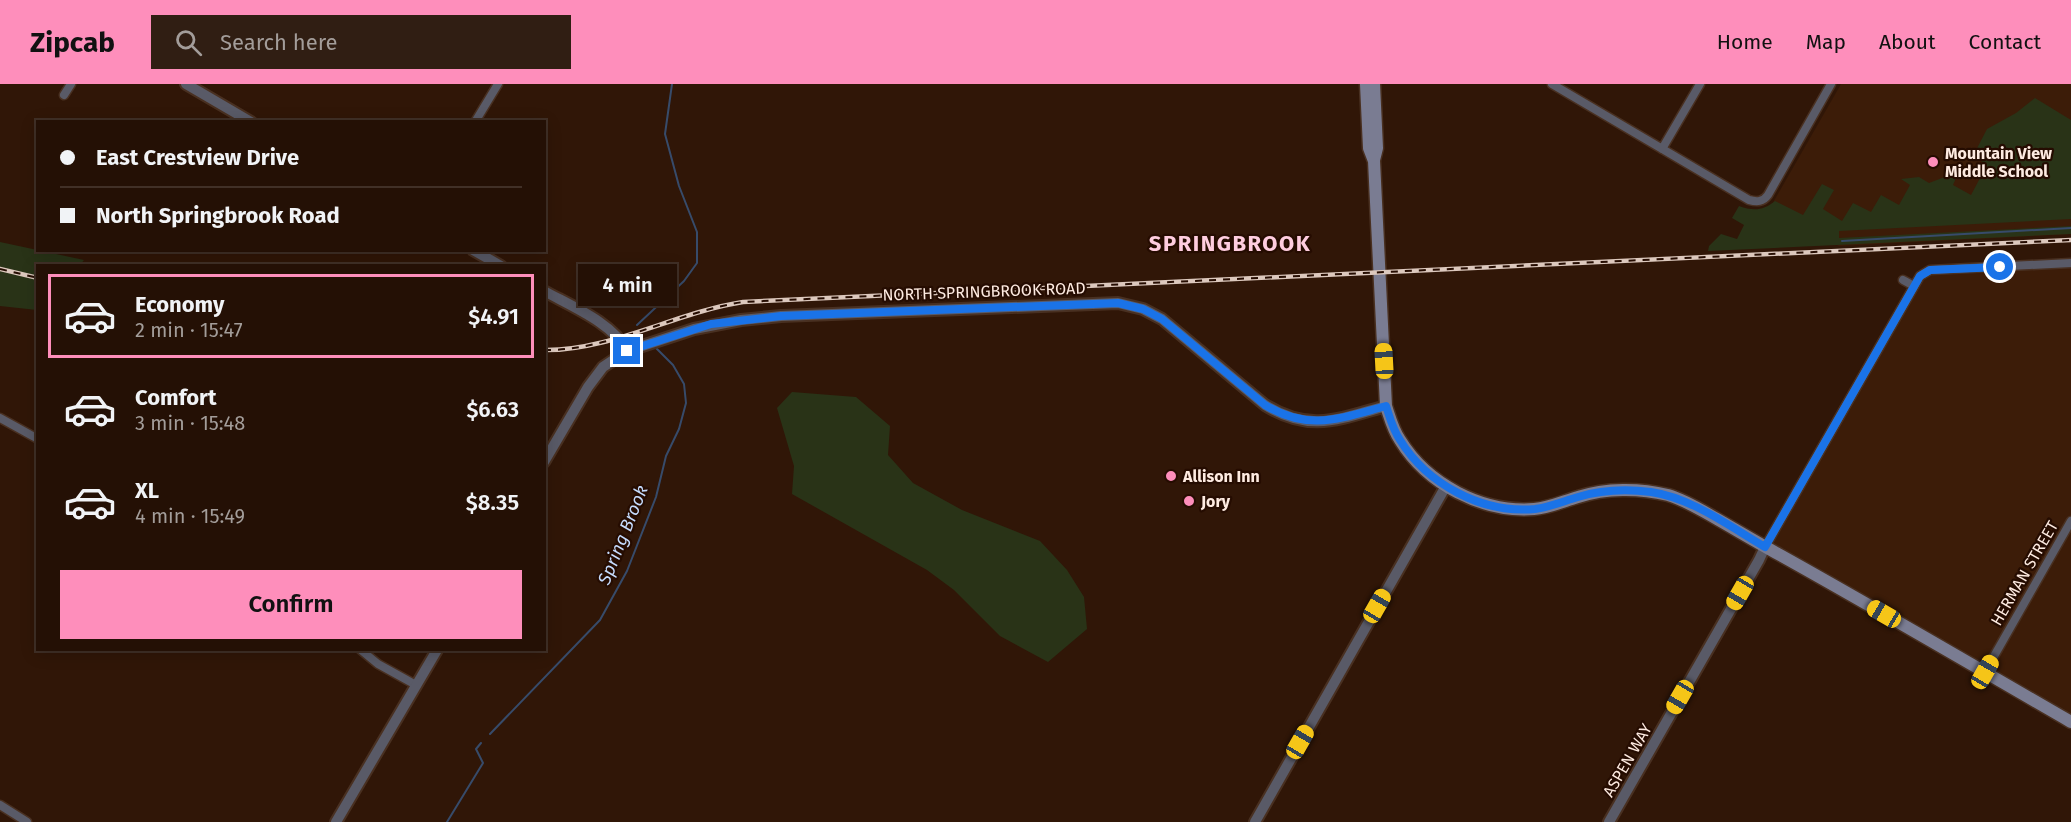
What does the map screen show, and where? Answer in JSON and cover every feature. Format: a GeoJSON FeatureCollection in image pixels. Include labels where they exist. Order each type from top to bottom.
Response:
{"type":"FeatureCollection","features":[{"type":"Feature","properties":{"kind":"main road"},"geometry":{"type":"LineString","coordinates":[[1366,84],[1369,148],[1374,161]]}},
{"type":"Feature","properties":{"kind":"main road"},"geometry":{"type":"LineString","coordinates":[[1374,84],[1377,148],[1374,161],[1386,406],[1398,438],[1409,454],[1433,478],[1476,501],[1520,509],[1536,509],[1579,496],[1627,490],[1660,494],[1684,502],[2071,722]]}},
{"type":"Feature","properties":{"kind":"street"},"geometry":{"type":"LineString","coordinates":[[64,96],[70,84]]}},
{"type":"Feature","properties":{"kind":"street"},"geometry":{"type":"LineString","coordinates":[[186,84],[248,120]]}},
{"type":"Feature","properties":{"kind":"street"},"geometry":{"type":"LineString","coordinates":[[477,120],[498,84]]}},
{"type":"Feature","properties":{"kind":"street"},"geometry":{"type":"LineString","coordinates":[[1552,84],[1749,200],[1760,201],[1768,195],[1831,84]]}},
{"type":"Feature","properties":{"kind":"street"},"geometry":{"type":"LineString","coordinates":[[1662,149],[1700,84]]}},
{"type":"Feature","properties":{"kind":"street"},"geometry":{"type":"LineString","coordinates":[[476,252],[498,264]]}},
{"type":"Feature","properties":{"kind":"street"},"geometry":{"type":"LineString","coordinates":[[1903,280],[1914,286],[1920,276],[1930,270],[2071,264]]}},
{"type":"Feature","properties":{"kind":"street","name":"ASPEN WAY"},"geometry":{"type":"LineString","coordinates":[[1609,822],[1914,286]]}},
{"type":"Feature","properties":{"kind":"street"},"geometry":{"type":"LineString","coordinates":[[546,292],[613,332],[623,342],[627,351]]}},
{"type":"Feature","properties":{"kind":"street","name":"NORTH SPRINGBROOK ROAD"},"geometry":{"type":"LineString","coordinates":[[546,459],[596,374],[611,360],[627,351],[694,329],[741,320],[781,316],[1118,303],[1143,309],[1162,319],[1265,405],[1281,415],[1292,419],[1320,422],[1386,406]]}},
{"type":"Feature","properties":{"kind":"street"},"geometry":{"type":"LineString","coordinates":[[0,418],[36,438]]}},
{"type":"Feature","properties":{"kind":"street"},"geometry":{"type":"LineString","coordinates":[[1255,822],[1446,486]]}},
{"type":"Feature","properties":{"kind":"street","name":"HERMAN STREET"},"geometry":{"type":"LineString","coordinates":[[1985,672],[2071,521]]}},
{"type":"Feature","properties":{"kind":"street"},"geometry":{"type":"LineString","coordinates":[[362,651],[416,685]]}},
{"type":"Feature","properties":{"kind":"street"},"geometry":{"type":"LineString","coordinates":[[336,822],[436,651]]}},
{"type":"Feature","properties":{"kind":"street"},"geometry":{"type":"LineString","coordinates":[[0,805],[27,822]]}},
{"type":"Feature","properties":{"kind":"shaded area","name":"Mountain View Middle School"},"geometry":{"type":"Polygon","coordinates":[[[1841,84],[2071,84],[2071,234],[1839,246],[1771,206],[1841,84]]]}},
{"type":"Feature","properties":{"kind":"shaded area"},"geometry":{"type":"Polygon","coordinates":[[[2071,261],[2071,723],[1765,547],[1914,286],[1930,270],[2071,261]]]}},
{"type":"Feature","properties":{"kind":"green space"},"geometry":{"type":"Polygon","coordinates":[[[2035,98],[2071,120],[2071,219],[1839,231],[1839,238],[2071,226],[2071,234],[1708,251],[1709,246],[1721,234],[1737,239],[1744,225],[1732,218],[1739,206],[1758,209],[1775,201],[1803,215],[1822,184],[1834,190],[1823,209],[1842,221],[1853,203],[1871,212],[1881,195],[1899,205],[1910,185],[1901,179],[1919,177],[1929,183],[1950,175],[1956,178],[1953,185],[1971,195],[1987,165],[1973,156],[1987,129],[2016,113],[2035,98]]]}},
{"type":"Feature","properties":{"kind":"green space"},"geometry":{"type":"Polygon","coordinates":[[[0,242],[36,250],[36,252],[84,260],[81,264],[36,264],[36,310],[0,306],[0,242]]]}},
{"type":"Feature","properties":{"kind":"green space"},"geometry":{"type":"Polygon","coordinates":[[[792,392],[856,397],[890,426],[888,455],[913,483],[962,510],[1040,541],[1067,570],[1084,597],[1087,629],[1048,662],[1000,636],[954,590],[927,570],[792,494],[794,466],[777,408],[792,392]]]}},
{"type":"Feature","properties":{"kind":"waterway","name":"Spring Brook"},"geometry":{"type":"LineString","coordinates":[[637,325],[684,281],[697,263],[697,232],[679,186],[665,134],[672,84]]}},
{"type":"Feature","properties":{"kind":"waterway"},"geometry":{"type":"LineString","coordinates":[[1842,241],[2071,228]]}},
{"type":"Feature","properties":{"kind":"waterway","name":"Spring Brook"},"geometry":{"type":"LineString","coordinates":[[490,734],[600,620],[627,571],[656,497],[666,456],[679,429],[686,403],[684,384],[673,365],[656,348]]}},
{"type":"Feature","properties":{"kind":"waterway","name":"Spring Brook"},"geometry":{"type":"LineString","coordinates":[[447,822],[483,763],[476,749],[481,743]]}},
{"type":"Feature","properties":{"kind":"railway"},"geometry":{"type":"LineString","coordinates":[[546,350],[569,349],[619,338],[693,314],[743,302],[2071,240]]}},
{"type":"Feature","properties":{"kind":"railway"},"geometry":{"type":"LineString","coordinates":[[0,269],[36,278]]}},
{"type":"Feature","properties":{"kind":"place","name":"Mountain View Middle School"},"geometry":{"type":"Point","coordinates":[1933,162]}},
{"type":"Feature","properties":{"kind":"place","name":"Allison Inn"},"geometry":{"type":"Point","coordinates":[1171,476]}},
{"type":"Feature","properties":{"kind":"place","name":"Jory"},"geometry":{"type":"Point","coordinates":[1189,501]}},
{"type":"Feature","properties":{"kind":"district","name":"SPRINGBROOK"},"geometry":{"type":"Point","coordinates":[1230,243]}},
{"type":"Feature","properties":{"kind":"route"},"geometry":{"type":"LineString","coordinates":[[627,351],[711,324],[781,316],[1106,303],[1131,305],[1152,313],[1175,328],[1265,405],[1281,415],[1292,419],[1320,422],[1386,406],[1398,438],[1409,454],[1433,478],[1476,501],[1520,509],[1536,509],[1579,496],[1610,491],[1627,490],[1669,495],[1765,547],[1920,276],[1930,270],[2000,267]]}}]}
